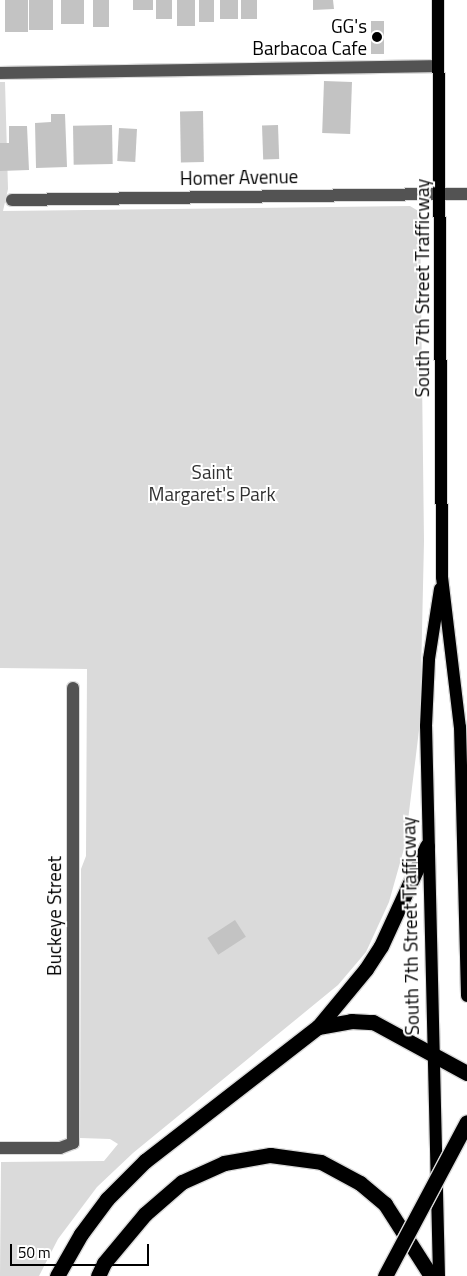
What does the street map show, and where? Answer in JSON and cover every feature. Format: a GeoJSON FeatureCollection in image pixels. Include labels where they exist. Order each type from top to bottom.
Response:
{"type":"FeatureCollection","features":[{"type":"Feature","properties":{"kind":"highway"},"geometry":{"type":"LineString","coordinates":[[57,1276],[81,1234],[107,1199],[145,1161],[318,1027],[366,969],[381,946],[427,846]]}},
{"type":"Feature","properties":{"kind":"highway"},"geometry":{"type":"LineString","coordinates":[[318,1027],[351,1021],[373,1022],[467,1073]]}},
{"type":"Feature","properties":{"kind":"highway"},"geometry":{"type":"LineString","coordinates":[[385,1276],[467,1122]]}},
{"type":"Feature","properties":{"kind":"highway"},"geometry":{"type":"LineString","coordinates":[[98,1276],[104,1263],[145,1214],[182,1182],[224,1163],[270,1155],[321,1162],[360,1183],[385,1204],[431,1276]]}},
{"type":"Feature","properties":{"kind":"main road","name":"South 7th Street Trafficway"},"geometry":{"type":"LineString","coordinates":[[438,0],[441,193],[442,576],[460,728],[467,996]]}},
{"type":"Feature","properties":{"kind":"main road","name":"South 7th Street Trafficway"},"geometry":{"type":"LineString","coordinates":[[439,1276],[431,1052],[427,846],[429,659],[442,576]]}},
{"type":"Feature","properties":{"kind":"street"},"geometry":{"type":"LineString","coordinates":[[0,73],[438,66]]}},
{"type":"Feature","properties":{"kind":"street","name":"Homer Avenue"},"geometry":{"type":"LineString","coordinates":[[12,200],[467,194]]}},
{"type":"Feature","properties":{"kind":"street","name":"Buckeye Street"},"geometry":{"type":"LineString","coordinates":[[0,1148],[60,1148],[73,1143],[73,688]]}},
{"type":"Feature","properties":{"kind":"green space","name":"Saint Margaret's Park"},"geometry":{"type":"Polygon","coordinates":[[[0,82],[5,82],[8,189],[3,211],[410,206],[420,212],[424,541],[420,722],[405,845],[389,902],[366,952],[338,985],[133,1153],[97,1187],[58,1239],[39,1276],[0,1276],[1,1162],[104,1161],[118,1144],[110,1139],[80,1138],[81,869],[86,856],[87,669],[0,668],[0,82]]]}},
{"type":"Feature","properties":{"kind":"building"},"geometry":{"type":"Polygon","coordinates":[[[5,0],[28,0],[28,32],[5,32],[5,0]]]}},
{"type":"Feature","properties":{"kind":"building"},"geometry":{"type":"Polygon","coordinates":[[[29,0],[53,0],[53,30],[29,30],[29,0]]]}},
{"type":"Feature","properties":{"kind":"building"},"geometry":{"type":"Polygon","coordinates":[[[61,0],[84,0],[84,24],[61,24],[61,0]]]}},
{"type":"Feature","properties":{"kind":"building"},"geometry":{"type":"Polygon","coordinates":[[[93,0],[109,0],[109,27],[93,27],[93,0]]]}},
{"type":"Feature","properties":{"kind":"building"},"geometry":{"type":"Polygon","coordinates":[[[133,0],[153,0],[153,10],[133,10],[133,0]]]}},
{"type":"Feature","properties":{"kind":"building"},"geometry":{"type":"Polygon","coordinates":[[[156,0],[172,0],[172,19],[156,19],[156,0]]]}},
{"type":"Feature","properties":{"kind":"building"},"geometry":{"type":"Polygon","coordinates":[[[177,0],[195,0],[195,26],[177,26],[177,0]]]}},
{"type":"Feature","properties":{"kind":"building"},"geometry":{"type":"Polygon","coordinates":[[[199,0],[214,0],[214,22],[199,22],[199,0]]]}},
{"type":"Feature","properties":{"kind":"building"},"geometry":{"type":"Polygon","coordinates":[[[220,0],[238,0],[238,19],[220,19],[220,0]]]}},
{"type":"Feature","properties":{"kind":"building"},"geometry":{"type":"Polygon","coordinates":[[[241,0],[257,0],[257,19],[241,19],[241,0]]]}},
{"type":"Feature","properties":{"kind":"building"},"geometry":{"type":"Polygon","coordinates":[[[313,0],[333,0],[334,9],[313,10],[313,0]]]}},
{"type":"Feature","properties":{"kind":"building","name":"GG's Barbacoa Cafe"},"geometry":{"type":"Polygon","coordinates":[[[371,21],[384,21],[384,54],[371,54],[371,21]]]}},
{"type":"Feature","properties":{"kind":"building"},"geometry":{"type":"Polygon","coordinates":[[[324,81],[352,82],[350,134],[322,133],[324,81]]]}},
{"type":"Feature","properties":{"kind":"building"},"geometry":{"type":"Polygon","coordinates":[[[180,111],[203,111],[204,162],[181,162],[180,111]]]}},
{"type":"Feature","properties":{"kind":"building"},"geometry":{"type":"Polygon","coordinates":[[[51,114],[65,114],[67,167],[36,168],[35,123],[51,122],[51,114]]]}},
{"type":"Feature","properties":{"kind":"building"},"geometry":{"type":"Polygon","coordinates":[[[112,125],[113,164],[74,165],[73,126],[112,125]]]}},
{"type":"Feature","properties":{"kind":"building"},"geometry":{"type":"Polygon","coordinates":[[[278,125],[279,159],[263,160],[262,126],[278,125]]]}},
{"type":"Feature","properties":{"kind":"building"},"geometry":{"type":"Polygon","coordinates":[[[9,126],[27,126],[29,170],[0,171],[0,143],[9,143],[9,126]]]}},
{"type":"Feature","properties":{"kind":"building"},"geometry":{"type":"Polygon","coordinates":[[[119,128],[137,129],[135,162],[117,161],[119,128]]]}},
{"type":"Feature","properties":{"kind":"building"},"geometry":{"type":"Polygon","coordinates":[[[235,920],[246,937],[218,955],[207,938],[235,920]]]}},
{"type":"Feature","properties":{"kind":"place","name":"GG's Barbacoa Cafe"},"geometry":{"type":"Point","coordinates":[377,37]}}]}
